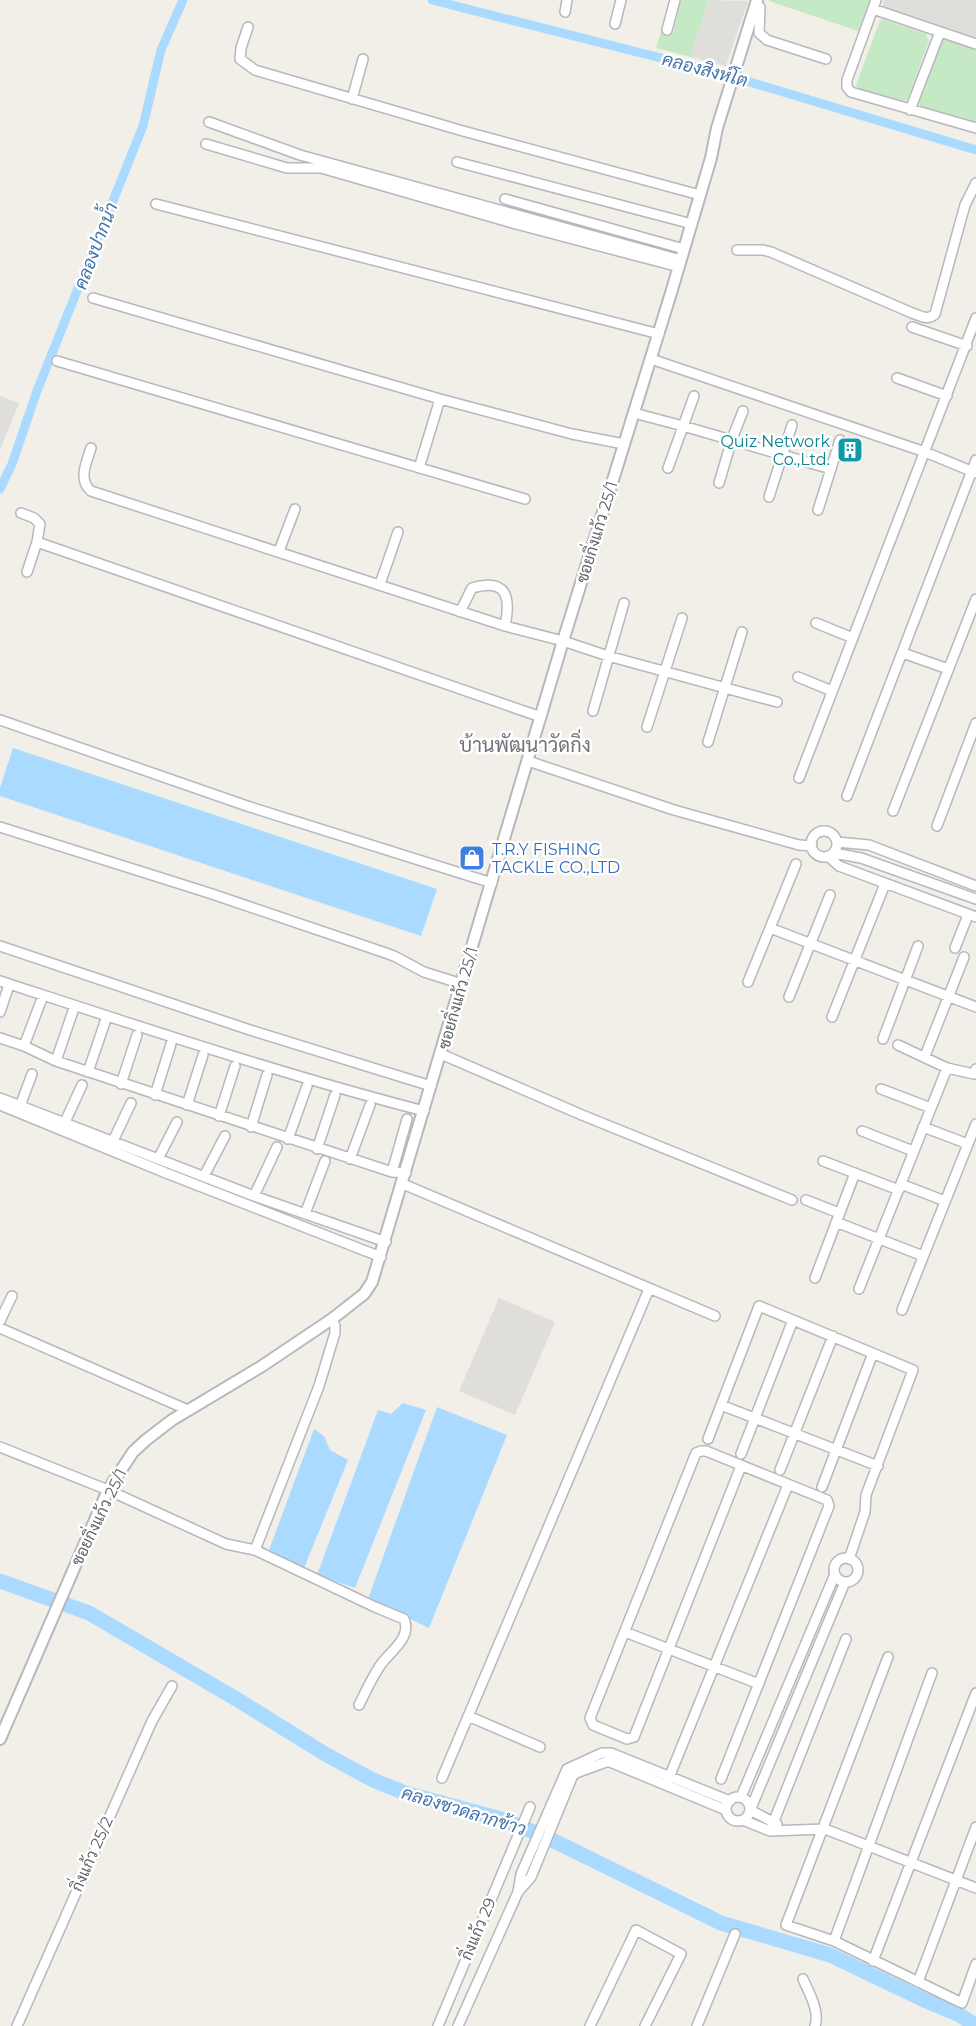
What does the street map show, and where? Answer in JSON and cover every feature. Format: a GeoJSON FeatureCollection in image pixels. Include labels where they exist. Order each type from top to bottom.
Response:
{"type":"FeatureCollection","features":[{"type":"Feature","properties":{"kind":"street"},"geometry":{"type":"LineString","coordinates":[[565,12],[567,0]]}},
{"type":"Feature","properties":{"kind":"street"},"geometry":{"type":"LineString","coordinates":[[615,24],[621,0]]}},
{"type":"Feature","properties":{"kind":"street"},"geometry":{"type":"LineString","coordinates":[[667,30],[675,0]]}},
{"type":"Feature","properties":{"kind":"street"},"geometry":{"type":"LineString","coordinates":[[757,2],[760,7],[759,33],[767,40],[826,59]]}},
{"type":"Feature","properties":{"kind":"street","name":"ซอยกิ่งแก้ว 25/1"},"geometry":{"type":"LineString","coordinates":[[0,1738],[108,1490],[133,1452],[172,1419],[262,1366],[332,1319],[364,1294],[372,1282],[386,1242],[563,641],[692,224],[717,128],[757,2]]}},
{"type":"Feature","properties":{"kind":"street"},"geometry":{"type":"LineString","coordinates":[[976,44],[940,32],[875,4],[847,80],[847,87],[851,92],[976,128]]}},
{"type":"Feature","properties":{"kind":"street"},"geometry":{"type":"LineString","coordinates":[[248,27],[240,59],[255,70],[700,195]]}},
{"type":"Feature","properties":{"kind":"street"},"geometry":{"type":"LineString","coordinates":[[910,110],[940,32]]}},
{"type":"Feature","properties":{"kind":"street"},"geometry":{"type":"LineString","coordinates":[[352,99],[363,59]]}},
{"type":"Feature","properties":{"kind":"street"},"geometry":{"type":"LineString","coordinates":[[209,122],[300,155],[681,259]]}},
{"type":"Feature","properties":{"kind":"street"},"geometry":{"type":"LineString","coordinates":[[206,144],[287,168],[321,168],[509,222],[681,259]]}},
{"type":"Feature","properties":{"kind":"street"},"geometry":{"type":"LineString","coordinates":[[457,162],[692,224]]}},
{"type":"Feature","properties":{"kind":"street"},"geometry":{"type":"LineString","coordinates":[[737,250],[763,249],[912,314],[931,318],[935,314],[965,205],[976,183]]}},
{"type":"Feature","properties":{"kind":"street"},"geometry":{"type":"LineString","coordinates":[[506,199],[681,259]]}},
{"type":"Feature","properties":{"kind":"street"},"geometry":{"type":"LineString","coordinates":[[156,204],[659,334]]}},
{"type":"Feature","properties":{"kind":"street"},"geometry":{"type":"LineString","coordinates":[[93,298],[440,399],[572,434],[624,444]]}},
{"type":"Feature","properties":{"kind":"street"},"geometry":{"type":"LineString","coordinates":[[798,778],[976,318]]}},
{"type":"Feature","properties":{"kind":"street"},"geometry":{"type":"LineString","coordinates":[[912,327],[967,346]]}},
{"type":"Feature","properties":{"kind":"street"},"geometry":{"type":"LineString","coordinates":[[651,359],[925,452],[974,472]]}},
{"type":"Feature","properties":{"kind":"street"},"geometry":{"type":"LineString","coordinates":[[57,361],[525,499]]}},
{"type":"Feature","properties":{"kind":"street"},"geometry":{"type":"LineString","coordinates":[[897,378],[947,396]]}},
{"type":"Feature","properties":{"kind":"street"},"geometry":{"type":"LineString","coordinates":[[668,468],[694,396]]}},
{"type":"Feature","properties":{"kind":"street"},"geometry":{"type":"LineString","coordinates":[[419,468],[440,399]]}},
{"type":"Feature","properties":{"kind":"street"},"geometry":{"type":"LineString","coordinates":[[719,483],[743,411]]}},
{"type":"Feature","properties":{"kind":"street"},"geometry":{"type":"LineString","coordinates":[[634,413],[831,470]]}},
{"type":"Feature","properties":{"kind":"street"},"geometry":{"type":"LineString","coordinates":[[769,497],[792,425]]}},
{"type":"Feature","properties":{"kind":"street"},"geometry":{"type":"LineString","coordinates":[[818,510],[840,440]]}},
{"type":"Feature","properties":{"kind":"street"},"geometry":{"type":"LineString","coordinates":[[91,448],[83,480],[85,486],[91,491],[505,626],[777,702]]}},
{"type":"Feature","properties":{"kind":"street"},"geometry":{"type":"LineString","coordinates":[[847,796],[974,472],[976,460]]}},
{"type":"Feature","properties":{"kind":"street"},"geometry":{"type":"LineString","coordinates":[[279,551],[295,509]]}},
{"type":"Feature","properties":{"kind":"street"},"geometry":{"type":"LineString","coordinates":[[21,513],[38,520],[40,528],[27,572]]}},
{"type":"Feature","properties":{"kind":"street"},"geometry":{"type":"LineString","coordinates":[[380,584],[398,532]]}},
{"type":"Feature","properties":{"kind":"street"},"geometry":{"type":"LineString","coordinates":[[37,542],[541,717]]}},
{"type":"Feature","properties":{"kind":"street"},"geometry":{"type":"LineString","coordinates":[[460,612],[472,588],[480,585],[498,588],[504,591],[508,599],[509,608],[505,626]]}},
{"type":"Feature","properties":{"kind":"street"},"geometry":{"type":"LineString","coordinates":[[893,811],[976,599]]}},
{"type":"Feature","properties":{"kind":"street"},"geometry":{"type":"LineString","coordinates":[[593,711],[624,603]]}},
{"type":"Feature","properties":{"kind":"street"},"geometry":{"type":"LineString","coordinates":[[647,727],[682,618]]}},
{"type":"Feature","properties":{"kind":"street"},"geometry":{"type":"LineString","coordinates":[[816,623],[853,638]]}},
{"type":"Feature","properties":{"kind":"street"},"geometry":{"type":"LineString","coordinates":[[708,742],[742,632]]}},
{"type":"Feature","properties":{"kind":"street"},"geometry":{"type":"LineString","coordinates":[[903,653],[948,669]]}},
{"type":"Feature","properties":{"kind":"street"},"geometry":{"type":"LineString","coordinates":[[798,677],[832,691]]}},
{"type":"Feature","properties":{"kind":"street"},"geometry":{"type":"LineString","coordinates":[[0,720],[247,806],[492,883]]}},
{"type":"Feature","properties":{"kind":"street"},"geometry":{"type":"LineString","coordinates":[[937,826],[976,723]]}},
{"type":"Feature","properties":{"kind":"street"},"geometry":{"type":"LineString","coordinates":[[528,760],[674,810],[799,845],[812,846]]}},
{"type":"Feature","properties":{"kind":"street"},"geometry":{"type":"LineString","coordinates":[[0,827],[394,956],[424,972],[462,984]]}},
{"type":"Feature","properties":{"kind":"street"},"geometry":{"type":"LineString","coordinates":[[837,842],[831,833],[822,831],[814,836],[812,846],[814,853],[818,856],[861,858],[976,899]]}},
{"type":"Feature","properties":{"kind":"street"},"geometry":{"type":"LineString","coordinates":[[837,842],[868,845],[976,886]]}},
{"type":"Feature","properties":{"kind":"street"},"geometry":{"type":"LineString","coordinates":[[832,855],[837,842]]}},
{"type":"Feature","properties":{"kind":"street"},"geometry":{"type":"LineString","coordinates":[[885,867],[890,853]]}},
{"type":"Feature","properties":{"kind":"street"},"geometry":{"type":"LineString","coordinates":[[832,855],[839,866],[972,916],[955,948]]}},
{"type":"Feature","properties":{"kind":"street"},"geometry":{"type":"LineString","coordinates":[[748,982],[796,864]]}},
{"type":"Feature","properties":{"kind":"street"},"geometry":{"type":"LineString","coordinates":[[832,1017],[885,884]]}},
{"type":"Feature","properties":{"kind":"street"},"geometry":{"type":"LineString","coordinates":[[789,997],[830,895]]}},
{"type":"Feature","properties":{"kind":"street"},"geometry":{"type":"LineString","coordinates":[[770,928],[976,1007]]}},
{"type":"Feature","properties":{"kind":"street"},"geometry":{"type":"LineString","coordinates":[[0,946],[250,1030],[431,1086]]}},
{"type":"Feature","properties":{"kind":"street"},"geometry":{"type":"LineString","coordinates":[[883,1039],[918,946]]}},
{"type":"Feature","properties":{"kind":"street"},"geometry":{"type":"LineString","coordinates":[[925,1056],[964,957]]}},
{"type":"Feature","properties":{"kind":"street"},"geometry":{"type":"LineString","coordinates":[[0,981],[245,1061],[424,1111]]}},
{"type":"Feature","properties":{"kind":"street"},"geometry":{"type":"LineString","coordinates":[[0,1012],[8,988]]}},
{"type":"Feature","properties":{"kind":"street"},"geometry":{"type":"LineString","coordinates":[[24,1046],[41,1001]]}},
{"type":"Feature","properties":{"kind":"street"},"geometry":{"type":"LineString","coordinates":[[56,1061],[73,1011]]}},
{"type":"Feature","properties":{"kind":"street"},"geometry":{"type":"LineString","coordinates":[[88,1072],[105,1022]]}},
{"type":"Feature","properties":{"kind":"street"},"geometry":{"type":"LineString","coordinates":[[121,1084],[137,1035]]}},
{"type":"Feature","properties":{"kind":"street"},"geometry":{"type":"LineString","coordinates":[[0,1038],[56,1061],[250,1127],[392,1172],[406,1173]]}},
{"type":"Feature","properties":{"kind":"street"},"geometry":{"type":"LineString","coordinates":[[155,1095],[171,1044]]}},
{"type":"Feature","properties":{"kind":"street"},"geometry":{"type":"LineString","coordinates":[[898,1045],[946,1068],[975,1073]]}},
{"type":"Feature","properties":{"kind":"street"},"geometry":{"type":"LineString","coordinates":[[441,1054],[582,1115],[792,1200]]}},
{"type":"Feature","properties":{"kind":"street"},"geometry":{"type":"LineString","coordinates":[[187,1105],[203,1055]]}},
{"type":"Feature","properties":{"kind":"street"},"geometry":{"type":"LineString","coordinates":[[219,1116],[235,1066]]}},
{"type":"Feature","properties":{"kind":"street"},"geometry":{"type":"LineString","coordinates":[[859,1289],[946,1068]]}},
{"type":"Feature","properties":{"kind":"street"},"geometry":{"type":"LineString","coordinates":[[20,1106],[32,1074]]}},
{"type":"Feature","properties":{"kind":"street"},"geometry":{"type":"LineString","coordinates":[[250,1127],[267,1075]]}},
{"type":"Feature","properties":{"kind":"street"},"geometry":{"type":"LineString","coordinates":[[65,1122],[82,1085]]}},
{"type":"Feature","properties":{"kind":"street"},"geometry":{"type":"LineString","coordinates":[[288,1139],[307,1086]]}},
{"type":"Feature","properties":{"kind":"street"},"geometry":{"type":"LineString","coordinates":[[881,1089],[931,1108]]}},
{"type":"Feature","properties":{"kind":"street"},"geometry":{"type":"LineString","coordinates":[[317,1149],[335,1095]]}},
{"type":"Feature","properties":{"kind":"street"},"geometry":{"type":"LineString","coordinates":[[0,1098],[254,1196],[386,1242]]}},
{"type":"Feature","properties":{"kind":"street"},"geometry":{"type":"LineString","coordinates":[[113,1141],[131,1103]]}},
{"type":"Feature","properties":{"kind":"street"},"geometry":{"type":"LineString","coordinates":[[0,1105],[183,1180],[381,1257]]}},
{"type":"Feature","properties":{"kind":"street"},"geometry":{"type":"LineString","coordinates":[[350,1159],[370,1105]]}},
{"type":"Feature","properties":{"kind":"street"},"geometry":{"type":"LineString","coordinates":[[392,1172],[406,1119]]}},
{"type":"Feature","properties":{"kind":"street"},"geometry":{"type":"LineString","coordinates":[[158,1159],[177,1122]]}},
{"type":"Feature","properties":{"kind":"street"},"geometry":{"type":"LineString","coordinates":[[902,1310],[976,1124]]}},
{"type":"Feature","properties":{"kind":"street"},"geometry":{"type":"LineString","coordinates":[[923,1127],[968,1144]]}},
{"type":"Feature","properties":{"kind":"street"},"geometry":{"type":"LineString","coordinates":[[862,1131],[914,1151]]}},
{"type":"Feature","properties":{"kind":"street"},"geometry":{"type":"LineString","coordinates":[[204,1176],[225,1136]]}},
{"type":"Feature","properties":{"kind":"street"},"geometry":{"type":"LineString","coordinates":[[254,1196],[277,1147]]}},
{"type":"Feature","properties":{"kind":"street"},"geometry":{"type":"LineString","coordinates":[[305,1214],[325,1161]]}},
{"type":"Feature","properties":{"kind":"street"},"geometry":{"type":"LineString","coordinates":[[823,1161],[945,1201]]}},
{"type":"Feature","properties":{"kind":"street"},"geometry":{"type":"LineString","coordinates":[[815,1278],[855,1173]]}},
{"type":"Feature","properties":{"kind":"street"},"geometry":{"type":"LineString","coordinates":[[403,1184],[715,1316]]}},
{"type":"Feature","properties":{"kind":"street"},"geometry":{"type":"LineString","coordinates":[[806,1200],[879,1239],[923,1256]]}},
{"type":"Feature","properties":{"kind":"street"},"geometry":{"type":"LineString","coordinates":[[442,1778],[649,1289]]}},
{"type":"Feature","properties":{"kind":"street"},"geometry":{"type":"LineString","coordinates":[[0,1321],[12,1296]]}},
{"type":"Feature","properties":{"kind":"street"},"geometry":{"type":"LineString","coordinates":[[708,1439],[759,1306],[913,1370],[866,1496],[865,1512],[849,1559]]}},
{"type":"Feature","properties":{"kind":"street"},"geometry":{"type":"LineString","coordinates":[[255,1550],[319,1386],[335,1334],[332,1319]]}},
{"type":"Feature","properties":{"kind":"street"},"geometry":{"type":"LineString","coordinates":[[741,1454],[793,1320]]}},
{"type":"Feature","properties":{"kind":"street"},"geometry":{"type":"LineString","coordinates":[[0,1328],[188,1410]]}},
{"type":"Feature","properties":{"kind":"street"},"geometry":{"type":"LineString","coordinates":[[780,1470],[833,1336]]}},
{"type":"Feature","properties":{"kind":"street"},"geometry":{"type":"LineString","coordinates":[[822,1487],[873,1353]]}},
{"type":"Feature","properties":{"kind":"street"},"geometry":{"type":"LineString","coordinates":[[721,1405],[878,1466]]}},
{"type":"Feature","properties":{"kind":"street"},"geometry":{"type":"LineString","coordinates":[[0,1446],[108,1490],[226,1544],[255,1550],[404,1619],[406,1630],[402,1640],[381,1663],[359,1705]]}},
{"type":"Feature","properties":{"kind":"street"},"geometry":{"type":"LineString","coordinates":[[721,1779],[829,1506],[827,1500],[706,1451],[701,1450],[696,1453],[590,1718],[593,1725],[627,1739],[634,1737],[741,1466]]}},
{"type":"Feature","properties":{"kind":"street"},"geometry":{"type":"LineString","coordinates":[[668,1780],[788,1485]]}},
{"type":"Feature","properties":{"kind":"street"},"geometry":{"type":"LineString","coordinates":[[741,1797],[835,1574],[835,1568],[843,1559],[855,1562],[858,1571],[854,1579],[845,1582],[835,1574]]}},
{"type":"Feature","properties":{"kind":"street"},"geometry":{"type":"LineString","coordinates":[[748,1814],[845,1582]]}},
{"type":"Feature","properties":{"kind":"street"},"geometry":{"type":"LineString","coordinates":[[625,1632],[759,1684]]}},
{"type":"Feature","properties":{"kind":"street"},"geometry":{"type":"LineString","coordinates":[[770,1831],[846,1639]]}},
{"type":"Feature","properties":{"kind":"street"},"geometry":{"type":"LineString","coordinates":[[888,1657],[786,1924],[834,1941],[962,2003],[976,1964]]}},
{"type":"Feature","properties":{"kind":"street"},"geometry":{"type":"LineString","coordinates":[[834,1941],[932,1673]]}},
{"type":"Feature","properties":{"kind":"street","name":"กิ่งแก้ว 25/2"},"geometry":{"type":"LineString","coordinates":[[17,2026],[152,1720],[172,1686]]}},
{"type":"Feature","properties":{"kind":"street"},"geometry":{"type":"LineString","coordinates":[[873,1961],[976,1693]]}},
{"type":"Feature","properties":{"kind":"street"},"geometry":{"type":"LineString","coordinates":[[785,1695],[796,1701]]}},
{"type":"Feature","properties":{"kind":"street"},"geometry":{"type":"LineString","coordinates":[[468,1716],[540,1747]]}},
{"type":"Feature","properties":{"kind":"street"},"geometry":{"type":"LineString","coordinates":[[539,1844],[550,1831],[567,1769],[606,1752],[728,1805]]}},
{"type":"Feature","properties":{"kind":"street"},"geometry":{"type":"LineString","coordinates":[[458,2026],[518,1892],[531,1877],[543,1823],[563,1785]]}},
{"type":"Feature","properties":{"kind":"street"},"geometry":{"type":"LineString","coordinates":[[748,1814],[748,1803],[741,1797],[735,1797],[728,1805],[729,1816],[734,1820],[748,1814],[774,1820],[785,1831]]}},
{"type":"Feature","properties":{"kind":"street","name":"กิ่งแก้ว 29"},"geometry":{"type":"LineString","coordinates":[[438,2026],[529,1810]]}},
{"type":"Feature","properties":{"kind":"street"},"geometry":{"type":"LineString","coordinates":[[748,1814],[770,1831],[823,1830],[976,1888]]}},
{"type":"Feature","properties":{"kind":"street"},"geometry":{"type":"LineString","coordinates":[[918,1982],[976,1827]]}},
{"type":"Feature","properties":{"kind":"street"},"geometry":{"type":"LineString","coordinates":[[590,2026],[636,1930],[681,1954],[645,2026]]}},
{"type":"Feature","properties":{"kind":"street"},"geometry":{"type":"LineString","coordinates":[[697,2026],[735,1934]]}},
{"type":"Feature","properties":{"kind":"street"},"geometry":{"type":"LineString","coordinates":[[803,1979],[816,2012],[815,2026]]}},
{"type":"Feature","properties":{"kind":"shaded area"},"geometry":{"type":"Polygon","coordinates":[[[708,0],[748,1],[726,66],[691,57],[708,0]]]}},
{"type":"Feature","properties":{"kind":"shaded area"},"geometry":{"type":"Polygon","coordinates":[[[884,0],[976,0],[976,40],[882,7],[884,0]]]}},
{"type":"Feature","properties":{"kind":"shaded area"},"geometry":{"type":"Polygon","coordinates":[[[0,396],[19,403],[0,450],[0,396]]]}},
{"type":"Feature","properties":{"kind":"shaded area"},"geometry":{"type":"Polygon","coordinates":[[[499,1298],[555,1322],[515,1415],[459,1391],[499,1298]]]}},
{"type":"Feature","properties":{"kind":"green space"},"geometry":{"type":"Polygon","coordinates":[[[681,0],[708,0],[691,57],[656,48],[661,32],[673,33],[681,0]]]}},
{"type":"Feature","properties":{"kind":"green space"},"geometry":{"type":"Polygon","coordinates":[[[769,0],[870,0],[858,31],[769,0]]]}},
{"type":"Feature","properties":{"kind":"green space"},"geometry":{"type":"Polygon","coordinates":[[[882,19],[926,34],[929,41],[907,100],[902,101],[860,90],[856,85],[882,19]]]}},
{"type":"Feature","properties":{"kind":"green space"},"geometry":{"type":"Polygon","coordinates":[[[945,38],[976,49],[976,123],[923,109],[919,104],[945,38]]]}},
{"type":"Feature","properties":{"kind":"water"},"geometry":{"type":"Polygon","coordinates":[[[13,748],[437,889],[421,936],[0,796],[0,788],[13,748]]]}},
{"type":"Feature","properties":{"kind":"water"},"geometry":{"type":"Polygon","coordinates":[[[403,1403],[426,1410],[355,1588],[317,1575],[378,1410],[391,1414],[403,1403]]]}},
{"type":"Feature","properties":{"kind":"water"},"geometry":{"type":"Polygon","coordinates":[[[437,1407],[507,1435],[429,1628],[368,1599],[437,1407]]]}},
{"type":"Feature","properties":{"kind":"water"},"geometry":{"type":"Polygon","coordinates":[[[314,1429],[324,1436],[330,1450],[348,1460],[304,1568],[287,1563],[269,1550],[314,1429]]]}},
{"type":"Feature","properties":{"kind":"waterway","name":"คลองปากน้ำ"},"geometry":{"type":"LineString","coordinates":[[0,489],[12,464],[37,391],[143,126],[161,50],[183,0]]}},
{"type":"Feature","properties":{"kind":"waterway","name":"คลองสิงห์โต"},"geometry":{"type":"LineString","coordinates":[[432,0],[720,73],[976,150]]}},
{"type":"Feature","properties":{"kind":"waterway","name":"คลองชวดลากข้าว"},"geometry":{"type":"LineString","coordinates":[[0,1581],[89,1613],[325,1754],[373,1780],[405,1793],[501,1819],[544,1836],[721,1923],[830,1955],[960,2015],[976,2026]]}},
{"type":"Feature","properties":{"kind":"place","name":"Quiz Network Co.,Ltd."},"geometry":{"type":"Point","coordinates":[850,450]}},
{"type":"Feature","properties":{"kind":"place","name":"T.R.Y FISHING TACKLE CO.,LTD"},"geometry":{"type":"Point","coordinates":[472,858]}},
{"type":"Feature","properties":{"kind":"district","name":"บ้านพัฒนาวัดกิ่ง"},"geometry":{"type":"Point","coordinates":[525,745]}}]}
